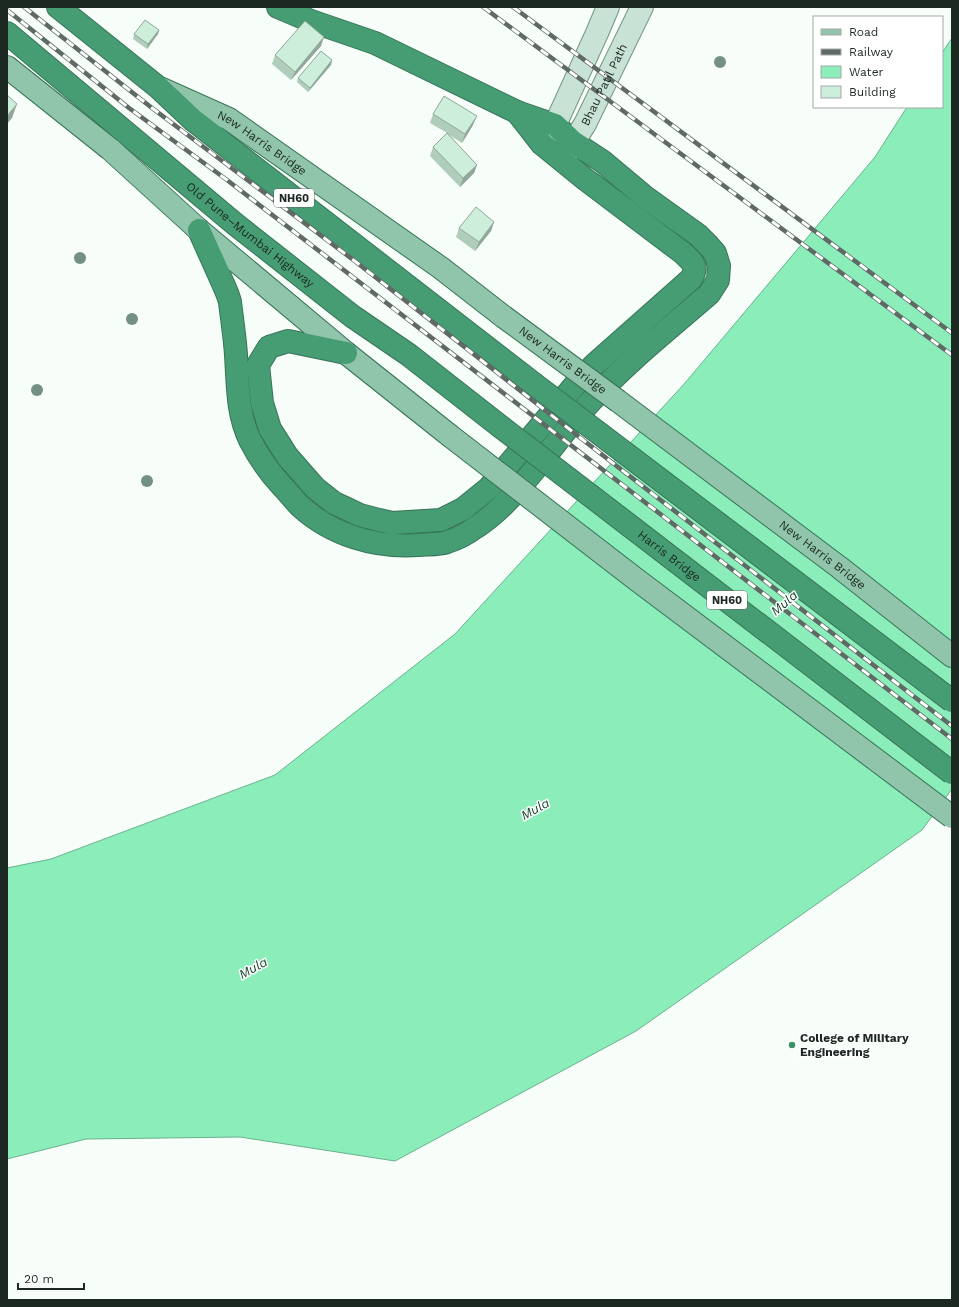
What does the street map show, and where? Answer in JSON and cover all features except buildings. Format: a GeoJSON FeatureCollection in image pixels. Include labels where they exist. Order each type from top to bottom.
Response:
{"type":"FeatureCollection","features":[{"type":"Feature","properties":{"kind":"highway","name":"NH60"},"geometry":{"type":"LineString","coordinates":[[58,7],[159,88],[193,120],[534,384],[952,701]]}},
{"type":"Feature","properties":{"kind":"highway"},"geometry":{"type":"LineString","coordinates":[[278,7],[311,21],[375,43],[517,112],[555,125],[568,151],[683,252],[694,265],[695,272],[691,279],[594,365],[575,385],[489,488],[463,508],[441,520],[392,523],[360,515],[334,503],[315,488],[287,456],[270,429],[261,398],[258,365],[269,347],[288,341],[346,353]]}},
{"type":"Feature","properties":{"kind":"highway","name":"Old Pune–Mumbai Highway"},"geometry":{"type":"LineString","coordinates":[[7,33],[270,252],[352,316],[409,355],[501,427]]}},
{"type":"Feature","properties":{"kind":"highway"},"geometry":{"type":"LineString","coordinates":[[199,230],[229,299],[236,354],[237,395],[243,424],[255,450],[269,471],[299,505],[335,529],[352,536],[389,546],[407,546],[447,542],[476,528],[505,505],[592,400],[618,373],[709,294],[718,280],[719,266],[715,253],[698,235],[645,197],[602,161],[542,144],[517,112]]}},
{"type":"Feature","properties":{"kind":"highway","name":"Harris Bridge"},"geometry":{"type":"LineString","coordinates":[[501,427],[952,773]]}},
{"type":"Feature","properties":{"kind":"main road","name":"Bhau Patil Path"},"geometry":{"type":"LineString","coordinates":[[542,144],[555,125],[608,7]]}},
{"type":"Feature","properties":{"kind":"main road","name":"Bhau Patil Path"},"geometry":{"type":"LineString","coordinates":[[568,151],[585,124],[642,7]]}},
{"type":"Feature","properties":{"kind":"main road"},"geometry":{"type":"LineString","coordinates":[[7,67],[110,149],[199,230],[346,353],[449,435],[644,585],[952,817]]}},
{"type":"Feature","properties":{"kind":"main road","name":"New Harris Bridge"},"geometry":{"type":"LineString","coordinates":[[159,88],[229,119],[441,268],[504,317],[832,562],[952,656]]}},
{"type":"Feature","properties":{"kind":"water","name":"Mula"},"geometry":{"type":"Polygon","coordinates":[[[952,38],[952,789],[922,830],[636,1031],[395,1161],[240,1137],[86,1139],[7,1159],[7,868],[51,859],[275,775],[455,634],[685,383],[875,157],[906,108],[943,108],[943,52],[952,38]]]}},
{"type":"Feature","properties":{"kind":"railway"},"geometry":{"type":"LineString","coordinates":[[24,7],[152,108],[356,262],[952,726]]}},
{"type":"Feature","properties":{"kind":"railway"},"geometry":{"type":"LineString","coordinates":[[483,7],[952,355]]}},
{"type":"Feature","properties":{"kind":"railway"},"geometry":{"type":"LineString","coordinates":[[513,7],[952,333]]}},
{"type":"Feature","properties":{"kind":"railway"},"geometry":{"type":"LineString","coordinates":[[7,10],[129,108],[227,180],[952,739]]}},
{"type":"Feature","properties":{"kind":"place","name":"College of Military Engineering"},"geometry":{"type":"Point","coordinates":[792,1045]}}]}
